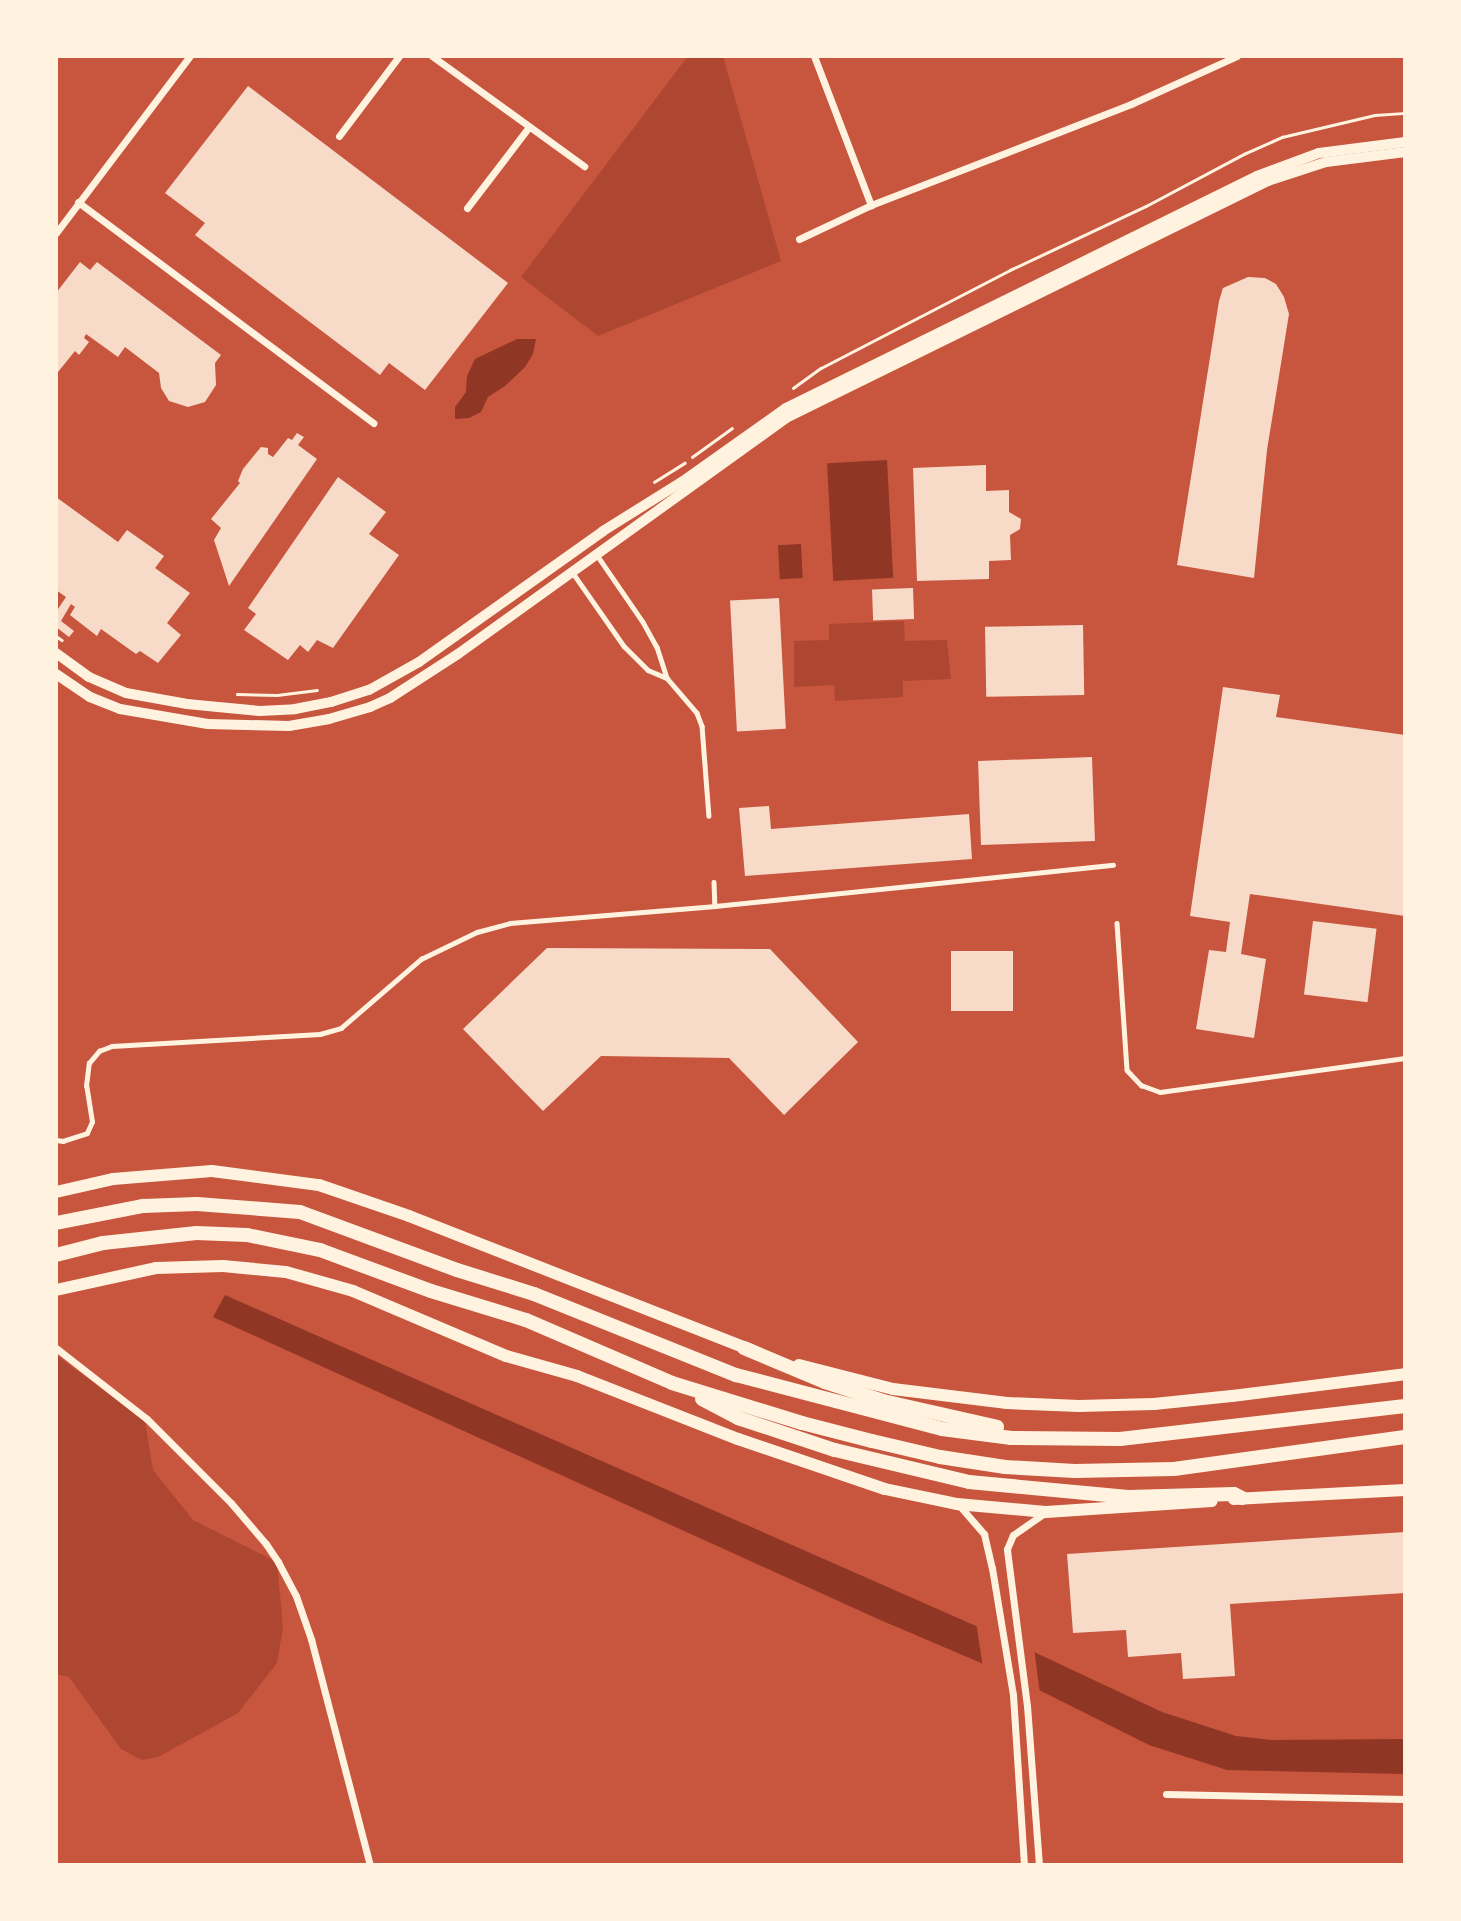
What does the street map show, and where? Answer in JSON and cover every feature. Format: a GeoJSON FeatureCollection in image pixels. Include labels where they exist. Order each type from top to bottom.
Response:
{"type":"FeatureCollection","features":[{"type":"Feature","properties":{"kind":"highway"},"geometry":{"type":"LineString","coordinates":[[56,1223],[143,1206],[252,1206],[300,1212],[534,1294],[680,1355],[809,1396],[942,1429],[1011,1438],[1120,1440],[1405,1406]]}},
{"type":"Feature","properties":{"kind":"highway"},"geometry":{"type":"LineString","coordinates":[[56,1255],[146,1236],[196,1233],[247,1235],[320,1250],[431,1291],[526,1320],[672,1383],[738,1418],[835,1450],[904,1469],[970,1482],[1047,1491],[1128,1497],[1234,1494],[1242,1498]]}},
{"type":"Feature","properties":{"kind":"highway"},"geometry":{"type":"LineString","coordinates":[[744,1348],[825,1382],[921,1410],[1011,1430],[1120,1440]]}},
{"type":"Feature","properties":{"kind":"highway"},"geometry":{"type":"LineString","coordinates":[[672,1383],[802,1423],[872,1441],[940,1457],[1005,1467],[1076,1471],[1174,1469],[1405,1437]]}},
{"type":"Feature","properties":{"kind":"main road"},"geometry":{"type":"LineString","coordinates":[[56,1192],[113,1179],[212,1171],[319,1185],[611,1293],[744,1348],[826,1374],[893,1389],[1007,1403],[1079,1406],[1154,1404],[1405,1374]]}},
{"type":"Feature","properties":{"kind":"main road"},"geometry":{"type":"LineString","coordinates":[[56,1290],[156,1268],[223,1266],[286,1272],[353,1291],[506,1356],[577,1376],[832,1472],[886,1489],[957,1504],[1046,1512],[1405,1490]]}},
{"type":"Feature","properties":{"kind":"main road"},"geometry":{"type":"LineString","coordinates":[[1341,1382],[1405,1365]]}},
{"type":"Feature","properties":{"kind":"street"},"geometry":{"type":"LineString","coordinates":[[56,233],[190,56]]}},
{"type":"Feature","properties":{"kind":"street"},"geometry":{"type":"LineString","coordinates":[[339,136],[399,56]]}},
{"type":"Feature","properties":{"kind":"street"},"geometry":{"type":"LineString","coordinates":[[432,56],[584,166]]}},
{"type":"Feature","properties":{"kind":"street"},"geometry":{"type":"LineString","coordinates":[[814,56],[871,205]]}},
{"type":"Feature","properties":{"kind":"street"},"geometry":{"type":"LineString","coordinates":[[799,239],[871,205],[1131,104],[1237,56]]}},
{"type":"Feature","properties":{"kind":"street"},"geometry":{"type":"LineString","coordinates":[[467,208],[529,127]]}},
{"type":"Feature","properties":{"kind":"street"},"geometry":{"type":"LineString","coordinates":[[56,653],[89,677],[126,693],[187,704],[260,711],[295,709],[331,702],[369,690],[418,662],[603,531],[683,481],[786,408],[1258,176],[1319,153],[1405,142]]}},
{"type":"Feature","properties":{"kind":"street"},"geometry":{"type":"LineString","coordinates":[[56,674],[90,697],[120,709],[153,716],[255,728],[316,722],[390,698],[573,572],[786,418],[1268,181],[1326,162],[1405,152]]}},
{"type":"Feature","properties":{"kind":"street"},"geometry":{"type":"LineString","coordinates":[[78,202],[373,423]]}},
{"type":"Feature","properties":{"kind":"street"},"geometry":{"type":"LineString","coordinates":[[56,1348],[147,1419],[231,1503],[278,1562],[296,1596],[311,1640],[370,1865]]}},
{"type":"Feature","properties":{"kind":"street"},"geometry":{"type":"LineString","coordinates":[[957,1504],[984,1534],[1013,1695],[1024,1865]]}},
{"type":"Feature","properties":{"kind":"street"},"geometry":{"type":"LineString","coordinates":[[1039,1865],[1025,1694],[1007,1549],[1013,1535],[1046,1512]]}},
{"type":"Feature","properties":{"kind":"street"},"geometry":{"type":"LineString","coordinates":[[1166,1794],[1405,1799]]}},
{"type":"Feature","properties":{"kind":"lane"},"geometry":{"type":"LineString","coordinates":[[597,555],[643,622],[657,647],[667,678],[697,713],[702,726],[709,816]]}},
{"type":"Feature","properties":{"kind":"lane"},"geometry":{"type":"LineString","coordinates":[[573,572],[624,646],[648,670],[667,678]]}},
{"type":"Feature","properties":{"kind":"lane"},"geometry":{"type":"LineString","coordinates":[[56,1140],[63,1141],[87,1133],[92,1122],[86,1086],[89,1063],[99,1051],[112,1046],[320,1034],[341,1028],[421,959],[477,932],[510,923],[715,906],[1113,865]]}},
{"type":"Feature","properties":{"kind":"lane"},"geometry":{"type":"LineString","coordinates":[[714,882],[715,906]]}},
{"type":"Feature","properties":{"kind":"lane"},"geometry":{"type":"LineString","coordinates":[[1117,923],[1127,1070],[1141,1085],[1160,1092],[1405,1058]]}},
{"type":"Feature","properties":{"kind":"shaded area"},"geometry":{"type":"Polygon","coordinates":[[[688,56],[723,56],[781,261],[598,336],[521,277],[688,56]]]}},
{"type":"Feature","properties":{"kind":"shaded area"},"geometry":{"type":"Polygon","coordinates":[[[517,339],[536,339],[533,354],[525,367],[505,386],[488,397],[481,412],[469,418],[455,419],[455,407],[466,392],[467,376],[475,359],[517,339]]]}},
{"type":"Feature","properties":{"kind":"shaded area"},"geometry":{"type":"Polygon","coordinates":[[[887,460],[893,578],[833,581],[827,463],[887,460]]]}},
{"type":"Feature","properties":{"kind":"shaded area"},"geometry":{"type":"Polygon","coordinates":[[[801,544],[803,578],[780,579],[778,545],[801,544]]]}},
{"type":"Feature","properties":{"kind":"shaded area"},"geometry":{"type":"Polygon","coordinates":[[[904,621],[905,641],[947,640],[951,679],[903,681],[903,697],[835,701],[834,685],[794,687],[794,641],[829,640],[829,624],[904,621]]]}},
{"type":"Feature","properties":{"kind":"shaded area"},"geometry":{"type":"Polygon","coordinates":[[[225,1295],[1019,1645],[1162,1712],[1236,1736],[1272,1740],[1405,1739],[1405,1774],[1227,1770],[1149,1745],[1007,1674],[878,1619],[213,1317],[225,1295]]]}},
{"type":"Feature","properties":{"kind":"shaded area"},"geometry":{"type":"Polygon","coordinates":[[[56,1355],[145,1421],[153,1470],[193,1520],[277,1562],[283,1627],[277,1663],[238,1713],[158,1757],[142,1760],[121,1749],[69,1677],[56,1674],[56,1355]]]}},
{"type":"Feature","properties":{"kind":"pier"},"geometry":{"type":"Polygon","coordinates":[[[976,1622],[1034,1648],[1040,1694],[983,1668],[976,1622]]]}},
{"type":"Feature","properties":{"kind":"building"},"geometry":{"type":"Polygon","coordinates":[[[248,86],[508,283],[425,390],[389,363],[380,375],[195,235],[205,223],[165,193],[248,86]]]}},
{"type":"Feature","properties":{"kind":"building"},"geometry":{"type":"Polygon","coordinates":[[[80,262],[90,270],[97,262],[221,355],[215,363],[216,385],[205,402],[188,407],[169,401],[161,388],[159,373],[125,347],[118,357],[86,334],[84,338],[89,342],[79,355],[75,351],[58,372],[56,370],[56,293],[80,262]]]}},
{"type":"Feature","properties":{"kind":"building"},"geometry":{"type":"Polygon","coordinates":[[[1248,277],[1265,278],[1276,284],[1284,297],[1289,314],[1267,450],[1254,578],[1177,565],[1219,301],[1223,288],[1248,277]]]}},
{"type":"Feature","properties":{"kind":"building"},"geometry":{"type":"Polygon","coordinates":[[[297,433],[304,437],[298,445],[317,459],[229,586],[214,540],[221,528],[211,519],[240,483],[238,481],[243,469],[261,447],[268,448],[268,454],[273,457],[288,438],[292,440],[297,433]]]}},
{"type":"Feature","properties":{"kind":"building"},"geometry":{"type":"Polygon","coordinates":[[[986,465],[986,491],[1009,490],[1009,512],[1021,519],[1020,529],[1010,535],[1011,560],[989,561],[989,579],[917,581],[913,468],[986,465]]]}},
{"type":"Feature","properties":{"kind":"building"},"geometry":{"type":"Polygon","coordinates":[[[338,477],[386,512],[369,534],[399,555],[333,648],[317,640],[308,652],[300,645],[288,660],[244,630],[256,614],[248,608],[338,477]]]}},
{"type":"Feature","properties":{"kind":"building"},"geometry":{"type":"Polygon","coordinates":[[[56,497],[118,542],[127,530],[164,556],[155,568],[190,593],[167,623],[181,635],[158,663],[140,651],[136,654],[101,629],[97,636],[70,615],[75,607],[71,604],[61,621],[74,631],[69,637],[56,627],[56,612],[66,597],[56,590],[56,497]]]}},
{"type":"Feature","properties":{"kind":"building"},"geometry":{"type":"Polygon","coordinates":[[[913,588],[914,619],[873,620],[872,589],[913,588]]]}},
{"type":"Feature","properties":{"kind":"building"},"geometry":{"type":"Polygon","coordinates":[[[779,598],[786,729],[737,731],[730,601],[779,598]]]}},
{"type":"Feature","properties":{"kind":"building"},"geometry":{"type":"Polygon","coordinates":[[[1083,625],[1084,695],[986,697],[985,627],[1083,625]]]}},
{"type":"Feature","properties":{"kind":"building"},"geometry":{"type":"Polygon","coordinates":[[[1223,687],[1280,695],[1276,717],[1405,735],[1405,916],[1250,894],[1241,954],[1266,959],[1254,1038],[1196,1029],[1209,950],[1226,952],[1230,922],[1190,916],[1223,687]]]}},
{"type":"Feature","properties":{"kind":"building"},"geometry":{"type":"Polygon","coordinates":[[[1092,757],[1095,841],[981,845],[978,761],[1092,757]]]}},
{"type":"Feature","properties":{"kind":"building"},"geometry":{"type":"Polygon","coordinates":[[[769,806],[771,829],[969,814],[972,859],[745,876],[739,808],[769,806]]]}},
{"type":"Feature","properties":{"kind":"building"},"geometry":{"type":"Polygon","coordinates":[[[1313,921],[1377,929],[1368,1002],[1304,994],[1313,921]]]}},
{"type":"Feature","properties":{"kind":"building"},"geometry":{"type":"Polygon","coordinates":[[[547,948],[770,949],[858,1042],[784,1115],[729,1058],[601,1056],[543,1111],[463,1029],[547,948]]]}},
{"type":"Feature","properties":{"kind":"building"},"geometry":{"type":"Polygon","coordinates":[[[951,951],[1013,951],[1013,1011],[951,1011],[951,951]]]}},
{"type":"Feature","properties":{"kind":"building"},"geometry":{"type":"Polygon","coordinates":[[[1405,1532],[1405,1593],[1230,1604],[1235,1676],[1183,1679],[1181,1653],[1128,1657],[1126,1630],[1073,1633],[1067,1554],[1405,1532]]]}}]}
